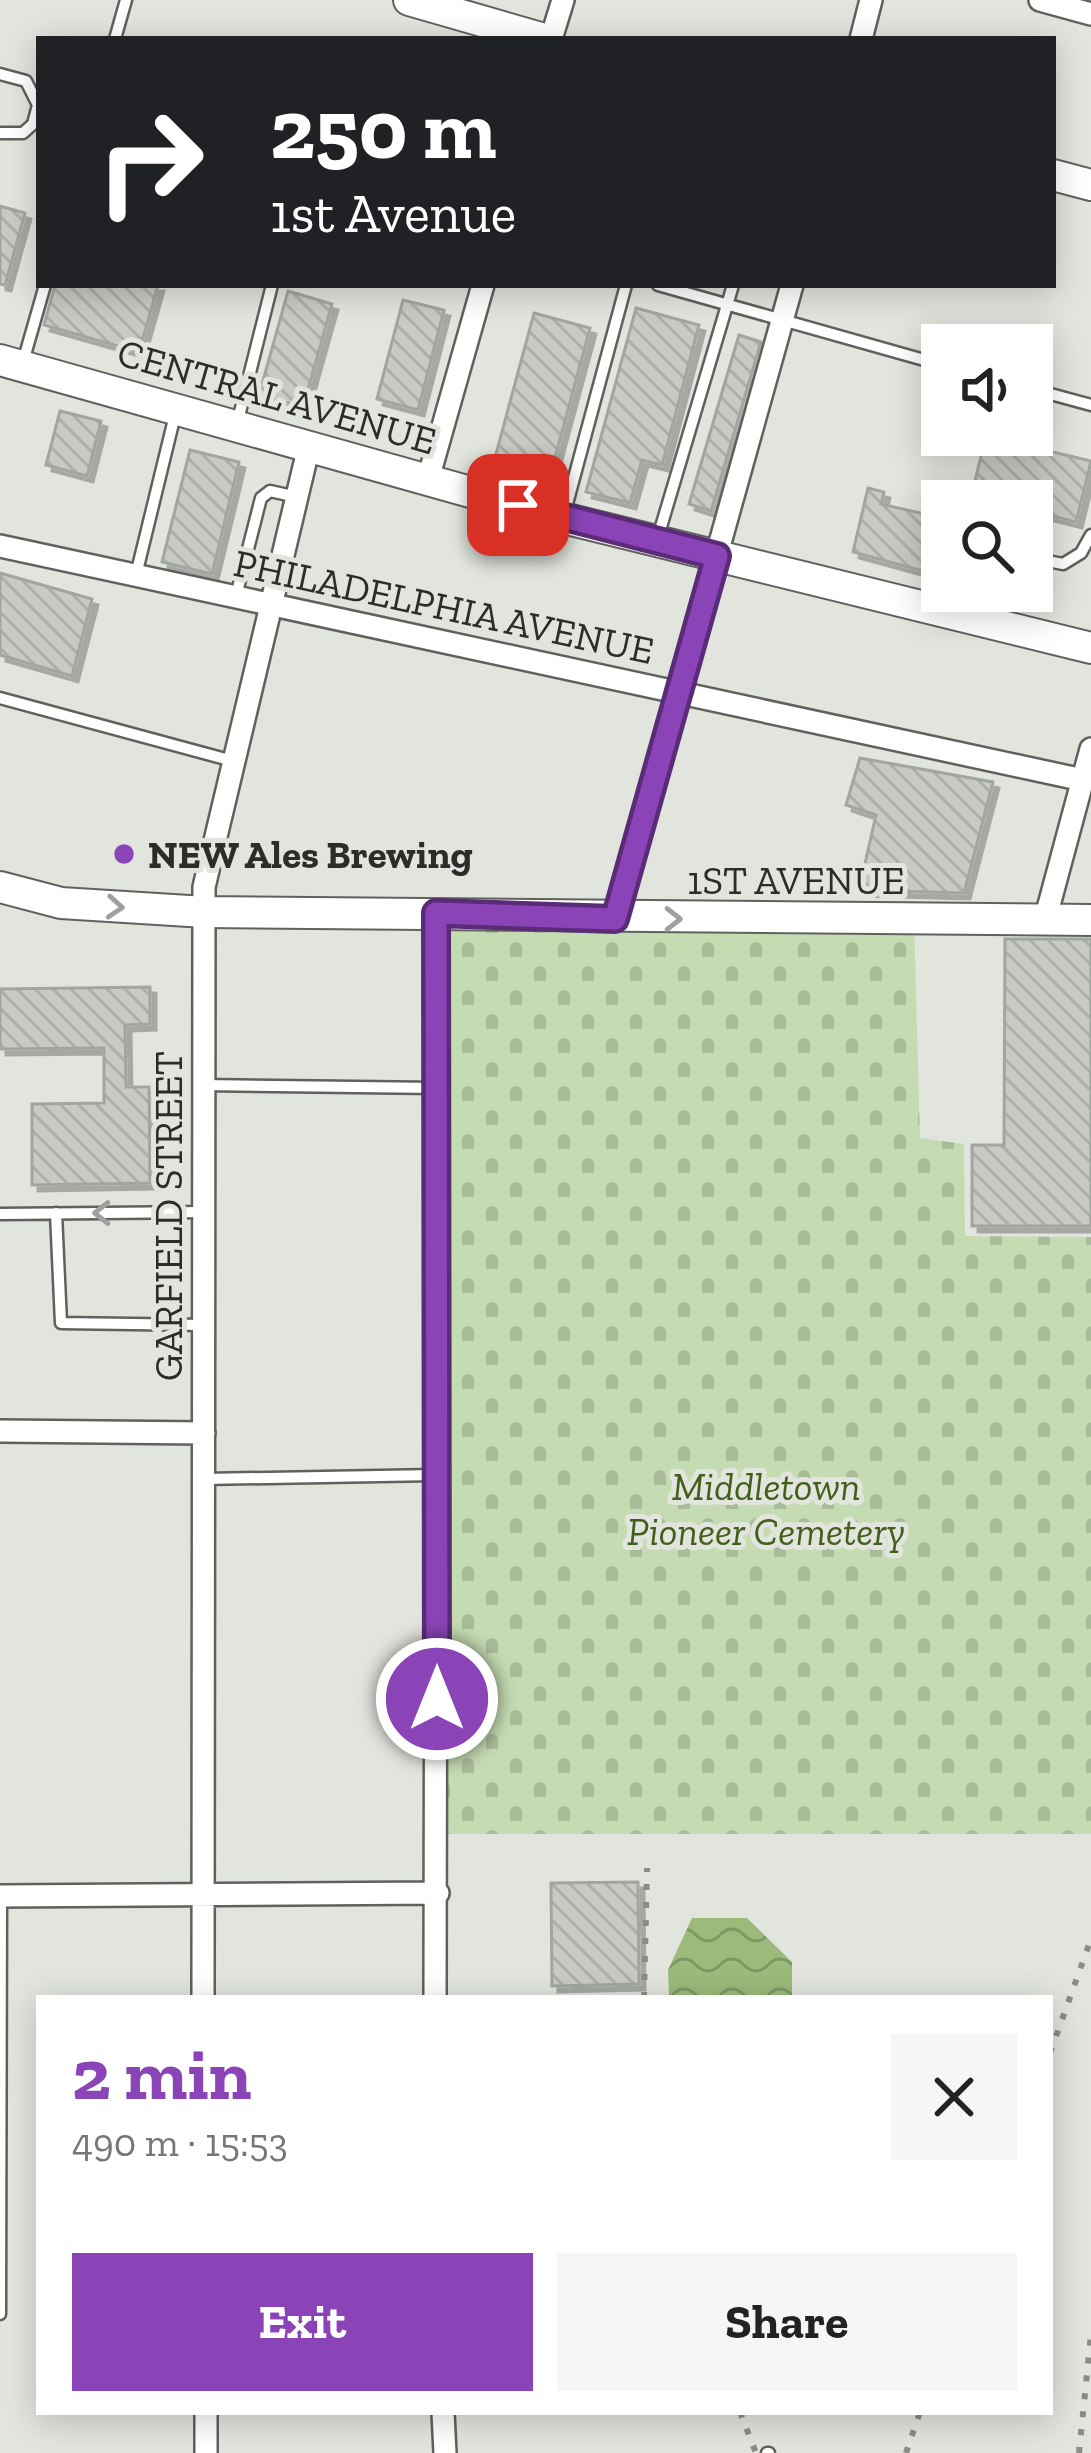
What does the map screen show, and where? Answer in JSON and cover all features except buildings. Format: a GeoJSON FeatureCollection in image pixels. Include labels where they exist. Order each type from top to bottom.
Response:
{"type":"FeatureCollection","features":[{"type":"Feature","properties":{"kind":"street"},"geometry":{"type":"LineString","coordinates":[[549,36],[563,0]]}},
{"type":"Feature","properties":{"kind":"street"},"geometry":{"type":"LineString","coordinates":[[862,36],[871,0]]}},
{"type":"Feature","properties":{"kind":"street"},"geometry":{"type":"LineString","coordinates":[[1040,0],[1082,8]]}},
{"type":"Feature","properties":{"kind":"street"},"geometry":{"type":"LineString","coordinates":[[415,1],[538,36]]}},
{"type":"Feature","properties":{"kind":"street"},"geometry":{"type":"LineString","coordinates":[[1056,176],[1091,185]]}},
{"type":"Feature","properties":{"kind":"street"},"geometry":{"type":"LineString","coordinates":[[428,479],[482,288]]}},
{"type":"Feature","properties":{"kind":"street"},"geometry":{"type":"LineString","coordinates":[[615,919],[791,288]]}},
{"type":"Feature","properties":{"kind":"street","name":"CENTRAL AVENUE"},"geometry":{"type":"LineString","coordinates":[[11,363],[563,518],[717,556],[921,595]]}},
{"type":"Feature","properties":{"kind":"street","name":"GARFIELD STREET"},"geometry":{"type":"LineString","coordinates":[[202,1995],[203,887],[309,446]]}},
{"type":"Feature","properties":{"kind":"street","name":"PHILADELPHIA AVENUE"},"geometry":{"type":"LineString","coordinates":[[0,546],[1083,780]]}},
{"type":"Feature","properties":{"kind":"street","name":"CENTRAL AVENUE"},"geometry":{"type":"LineString","coordinates":[[988,612],[1091,648]]}},
{"type":"Feature","properties":{"kind":"street"},"geometry":{"type":"LineString","coordinates":[[1045,920],[1091,749]]}},
{"type":"Feature","properties":{"kind":"street","name":"1ST AVENUE"},"geometry":{"type":"LineString","coordinates":[[0,887],[61,903],[205,912],[1091,920]]}},
{"type":"Feature","properties":{"kind":"street"},"geometry":{"type":"LineString","coordinates":[[435,1995],[436,913]]}},
{"type":"Feature","properties":{"kind":"street"},"geometry":{"type":"LineString","coordinates":[[0,1431],[204,1433]]}},
{"type":"Feature","properties":{"kind":"street"},"geometry":{"type":"LineString","coordinates":[[1,1896],[438,1893]]}},
{"type":"Feature","properties":{"kind":"street"},"geometry":{"type":"LineString","coordinates":[[206,2415],[206,2453]]}},
{"type":"Feature","properties":{"kind":"street"},"geometry":{"type":"LineString","coordinates":[[443,2415],[445,2453]]}},
{"type":"Feature","properties":{"kind":"lane"},"geometry":{"type":"LineString","coordinates":[[116,36],[126,0]]}},
{"type":"Feature","properties":{"kind":"lane"},"geometry":{"type":"LineString","coordinates":[[0,74],[26,80],[36,100]]}},
{"type":"Feature","properties":{"kind":"lane"},"geometry":{"type":"LineString","coordinates":[[0,133],[23,133],[33,124],[36,112]]}},
{"type":"Feature","properties":{"kind":"lane"},"geometry":{"type":"LineString","coordinates":[[11,363],[44,288]]}},
{"type":"Feature","properties":{"kind":"lane"},"geometry":{"type":"LineString","coordinates":[[237,428],[271,288]]}},
{"type":"Feature","properties":{"kind":"lane"},"geometry":{"type":"LineString","coordinates":[[563,518],[625,288]]}},
{"type":"Feature","properties":{"kind":"lane"},"geometry":{"type":"LineString","coordinates":[[668,288],[921,359]]}},
{"type":"Feature","properties":{"kind":"lane"},"geometry":{"type":"LineString","coordinates":[[657,540],[732,288]]}},
{"type":"Feature","properties":{"kind":"lane"},"geometry":{"type":"LineString","coordinates":[[1053,395],[1091,405]]}},
{"type":"Feature","properties":{"kind":"lane"},"geometry":{"type":"LineString","coordinates":[[136,575],[177,409]]}},
{"type":"Feature","properties":{"kind":"lane"},"geometry":{"type":"LineString","coordinates":[[236,596],[261,498],[270,491],[298,497]]}},
{"type":"Feature","properties":{"kind":"lane"},"geometry":{"type":"LineString","coordinates":[[1053,562],[1063,564],[1082,553],[1091,536]]}},
{"type":"Feature","properties":{"kind":"lane"},"geometry":{"type":"LineString","coordinates":[[0,698],[233,761]]}},
{"type":"Feature","properties":{"kind":"lane"},"geometry":{"type":"LineString","coordinates":[[203,1085],[437,1088]]}},
{"type":"Feature","properties":{"kind":"lane"},"geometry":{"type":"LineString","coordinates":[[0,1214],[204,1212]]}},
{"type":"Feature","properties":{"kind":"lane"},"geometry":{"type":"LineString","coordinates":[[56,1213],[62,1323],[204,1325]]}},
{"type":"Feature","properties":{"kind":"lane"},"geometry":{"type":"LineString","coordinates":[[205,1479],[437,1475]]}},
{"type":"Feature","properties":{"kind":"lane"},"geometry":{"type":"LineString","coordinates":[[0,2314],[1,1896]]}},
{"type":"Feature","properties":{"kind":"green space","name":"Middletown Pioneer Cemetery"},"geometry":{"type":"Polygon","coordinates":[[[437,913],[914,919],[920,1138],[964,1144],[965,1236],[1091,1237],[1091,1834],[438,1834],[437,913]]]}},
{"type":"Feature","properties":{"kind":"water"},"geometry":{"type":"Polygon","coordinates":[[[692,1918],[747,1918],[792,1962],[792,1995],[669,1995],[668,1970],[692,1918]]]}},
{"type":"Feature","properties":{"kind":"railway"},"geometry":{"type":"LineString","coordinates":[[644,1995],[647,1868]]}},
{"type":"Feature","properties":{"kind":"railway"},"geometry":{"type":"LineString","coordinates":[[1053,2045],[1091,1939]]}},
{"type":"Feature","properties":{"kind":"railway"},"geometry":{"type":"LineString","coordinates":[[1079,2453],[1091,2334]]}},
{"type":"Feature","properties":{"kind":"railway"},"geometry":{"type":"LineString","coordinates":[[741,2415],[756,2453]]}},
{"type":"Feature","properties":{"kind":"railway"},"geometry":{"type":"LineString","coordinates":[[906,2453],[919,2415]]}},
{"type":"Feature","properties":{"kind":"place","name":"NEW Ales Brewing"},"geometry":{"type":"Point","coordinates":[124,854]}},
{"type":"Feature","properties":{"kind":"route"},"geometry":{"type":"LineString","coordinates":[[437,1699],[436,913],[615,919],[717,556],[518,505]]}}]}
